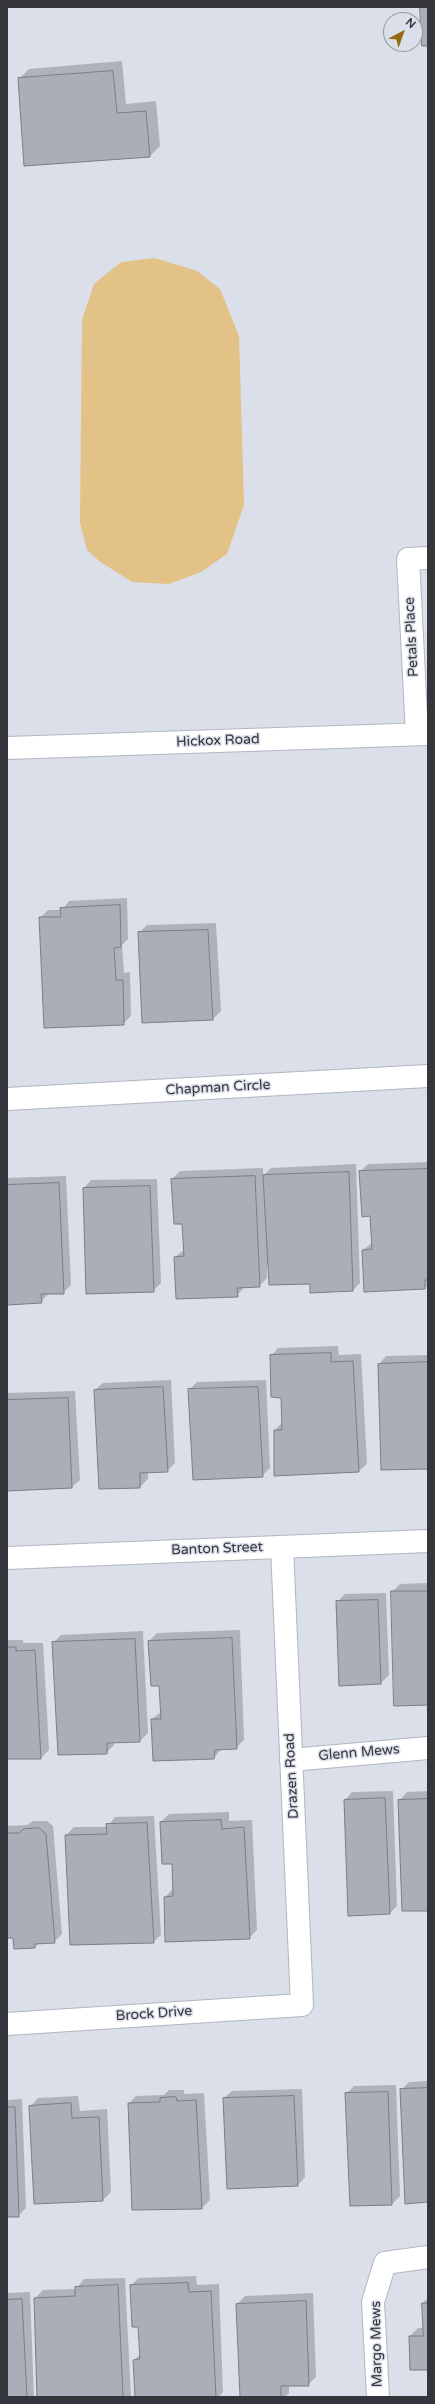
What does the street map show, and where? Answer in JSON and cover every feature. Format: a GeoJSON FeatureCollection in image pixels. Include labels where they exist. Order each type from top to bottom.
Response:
{"type":"FeatureCollection","features":[{"type":"Feature","properties":{"kind":"street","name":"Petals Place"},"geometry":{"type":"LineString","coordinates":[[423,734],[408,559],[428,558]]}},
{"type":"Feature","properties":{"kind":"street","name":"Hickox Road"},"geometry":{"type":"LineString","coordinates":[[7,748],[423,734]]}},
{"type":"Feature","properties":{"kind":"street","name":"Chapman Circle"},"geometry":{"type":"LineString","coordinates":[[7,1099],[428,1076]]}},
{"type":"Feature","properties":{"kind":"street","name":"Banton Street"},"geometry":{"type":"LineString","coordinates":[[7,1558],[428,1541]]}},
{"type":"Feature","properties":{"kind":"street","name":"Drazen Road"},"geometry":{"type":"LineString","coordinates":[[282,1547],[302,2005]]}},
{"type":"Feature","properties":{"kind":"street","name":"Glenn Mews"},"geometry":{"type":"LineString","coordinates":[[291,1760],[428,1748]]}},
{"type":"Feature","properties":{"kind":"street","name":"Brock Drive"},"geometry":{"type":"LineString","coordinates":[[7,2024],[302,2005]]}},
{"type":"Feature","properties":{"kind":"street","name":"Margo Mews"},"geometry":{"type":"LineString","coordinates":[[378,2397],[373,2302],[385,2263],[428,2257]]}},
{"type":"Feature","properties":{"kind":"shaded area"},"geometry":{"type":"Polygon","coordinates":[[[155,258],[197,271],[220,289],[239,336],[244,505],[227,554],[201,572],[169,584],[132,582],[99,561],[87,550],[80,523],[82,320],[94,284],[121,262],[155,258]]]}},
{"type":"Feature","properties":{"kind":"building"},"geometry":{"type":"Polygon","coordinates":[[[420,7],[428,7],[428,46],[423,46],[423,12],[420,12],[420,7]]]}},
{"type":"Feature","properties":{"kind":"building"},"geometry":{"type":"Polygon","coordinates":[[[113,71],[117,113],[146,111],[150,157],[24,166],[18,78],[113,71]]]}},
{"type":"Feature","properties":{"kind":"building"},"geometry":{"type":"Polygon","coordinates":[[[120,905],[121,947],[114,948],[116,980],[123,980],[124,1025],[44,1028],[39,917],[61,917],[60,908],[120,905]]]}},
{"type":"Feature","properties":{"kind":"building"},"geometry":{"type":"Polygon","coordinates":[[[208,930],[213,1020],[142,1023],[138,932],[208,930]]]}},
{"type":"Feature","properties":{"kind":"building"},"geometry":{"type":"Polygon","coordinates":[[[428,1169],[428,1280],[425,1280],[425,1289],[364,1292],[362,1250],[372,1249],[370,1216],[362,1217],[359,1171],[428,1169]]]}},
{"type":"Feature","properties":{"kind":"building"},"geometry":{"type":"Polygon","coordinates":[[[349,1172],[353,1291],[310,1293],[310,1284],[269,1285],[263,1175],[349,1172]]]}},
{"type":"Feature","properties":{"kind":"building"},"geometry":{"type":"Polygon","coordinates":[[[255,1176],[260,1287],[237,1288],[238,1297],[176,1299],[174,1257],[184,1256],[182,1224],[174,1224],[171,1179],[255,1176]]]}},
{"type":"Feature","properties":{"kind":"building"},"geometry":{"type":"Polygon","coordinates":[[[59,1183],[64,1294],[41,1294],[42,1303],[7,1305],[7,1185],[59,1183]]]}},
{"type":"Feature","properties":{"kind":"building"},"geometry":{"type":"Polygon","coordinates":[[[150,1186],[154,1292],[86,1294],[83,1188],[150,1186]]]}},
{"type":"Feature","properties":{"kind":"building"},"geometry":{"type":"Polygon","coordinates":[[[331,1353],[331,1362],[353,1361],[359,1472],[274,1476],[274,1430],[282,1430],[281,1398],[271,1397],[270,1355],[331,1353]]]}},
{"type":"Feature","properties":{"kind":"building"},"geometry":{"type":"Polygon","coordinates":[[[428,1362],[428,1469],[381,1470],[378,1364],[428,1362]]]}},
{"type":"Feature","properties":{"kind":"building"},"geometry":{"type":"Polygon","coordinates":[[[163,1387],[168,1472],[140,1473],[140,1488],[99,1489],[94,1390],[163,1387]]]}},
{"type":"Feature","properties":{"kind":"building"},"geometry":{"type":"Polygon","coordinates":[[[258,1387],[263,1477],[193,1480],[188,1389],[258,1387]]]}},
{"type":"Feature","properties":{"kind":"building"},"geometry":{"type":"Polygon","coordinates":[[[68,1398],[72,1488],[7,1491],[7,1400],[68,1398]]]}},
{"type":"Feature","properties":{"kind":"building"},"geometry":{"type":"Polygon","coordinates":[[[391,1591],[428,1591],[428,1705],[394,1706],[391,1591]]]}},
{"type":"Feature","properties":{"kind":"building"},"geometry":{"type":"Polygon","coordinates":[[[378,1600],[381,1684],[339,1686],[336,1601],[378,1600]]]}},
{"type":"Feature","properties":{"kind":"building"},"geometry":{"type":"Polygon","coordinates":[[[232,1638],[237,1749],[215,1750],[214,1759],[153,1761],[151,1719],[161,1719],[159,1686],[151,1686],[148,1641],[232,1638]]]}},
{"type":"Feature","properties":{"kind":"building"},"geometry":{"type":"Polygon","coordinates":[[[135,1639],[140,1742],[107,1743],[107,1754],[58,1755],[52,1642],[135,1639]]]}},
{"type":"Feature","properties":{"kind":"building"},"geometry":{"type":"Polygon","coordinates":[[[7,1647],[16,1647],[16,1651],[35,1650],[41,1759],[7,1759],[7,1647]]]}},
{"type":"Feature","properties":{"kind":"building"},"geometry":{"type":"Polygon","coordinates":[[[385,1798],[390,1914],[348,1916],[344,1800],[385,1798]]]}},
{"type":"Feature","properties":{"kind":"building"},"geometry":{"type":"Polygon","coordinates":[[[428,1799],[428,1911],[402,1911],[398,1800],[428,1799]]]}},
{"type":"Feature","properties":{"kind":"building"},"geometry":{"type":"Polygon","coordinates":[[[221,1820],[222,1829],[244,1827],[250,1939],[165,1942],[164,1897],[173,1896],[172,1864],[162,1864],[160,1822],[221,1820]]]}},
{"type":"Feature","properties":{"kind":"building"},"geometry":{"type":"Polygon","coordinates":[[[147,1823],[154,1943],[70,1945],[65,1835],[107,1834],[106,1824],[147,1823]]]}},
{"type":"Feature","properties":{"kind":"building"},"geometry":{"type":"Polygon","coordinates":[[[39,1828],[46,1834],[55,1943],[35,1944],[35,1948],[14,1949],[13,1938],[7,1938],[7,1833],[19,1833],[24,1829],[39,1828]]]}},
{"type":"Feature","properties":{"kind":"building"},"geometry":{"type":"Polygon","coordinates":[[[428,2088],[428,2202],[405,2204],[400,2089],[428,2088]]]}},
{"type":"Feature","properties":{"kind":"building"},"geometry":{"type":"Polygon","coordinates":[[[388,2092],[392,2205],[350,2206],[345,2093],[388,2092]]]}},
{"type":"Feature","properties":{"kind":"building"},"geometry":{"type":"Polygon","coordinates":[[[294,2096],[298,2186],[227,2189],[223,2098],[294,2096]]]}},
{"type":"Feature","properties":{"kind":"building"},"geometry":{"type":"Polygon","coordinates":[[[176,2097],[177,2101],[196,2100],[202,2209],[132,2210],[128,2103],[160,2102],[160,2098],[176,2097]]]}},
{"type":"Feature","properties":{"kind":"building"},"geometry":{"type":"Polygon","coordinates":[[[71,2103],[72,2118],[99,2117],[103,2201],[34,2204],[29,2106],[71,2103]]]}},
{"type":"Feature","properties":{"kind":"building"},"geometry":{"type":"Polygon","coordinates":[[[7,2107],[15,2107],[19,2217],[7,2217],[7,2107]]]}},
{"type":"Feature","properties":{"kind":"building"},"geometry":{"type":"Polygon","coordinates":[[[188,2283],[189,2292],[211,2291],[216,2397],[135,2397],[133,2360],[140,2359],[138,2327],[132,2327],[130,2285],[188,2283]]]}},
{"type":"Feature","properties":{"kind":"building"},"geometry":{"type":"Polygon","coordinates":[[[118,2285],[123,2397],[37,2397],[34,2298],[75,2296],[75,2287],[118,2285]]]}},
{"type":"Feature","properties":{"kind":"building"},"geometry":{"type":"Polygon","coordinates":[[[22,2299],[27,2397],[7,2397],[7,2300],[22,2299]]]}},
{"type":"Feature","properties":{"kind":"building"},"geometry":{"type":"Polygon","coordinates":[[[306,2301],[309,2386],[281,2386],[281,2397],[240,2397],[236,2304],[306,2301]]]}},
{"type":"Feature","properties":{"kind":"building"},"geometry":{"type":"Polygon","coordinates":[[[422,2303],[428,2303],[428,2370],[410,2370],[409,2336],[423,2336],[422,2303]]]}}]}
